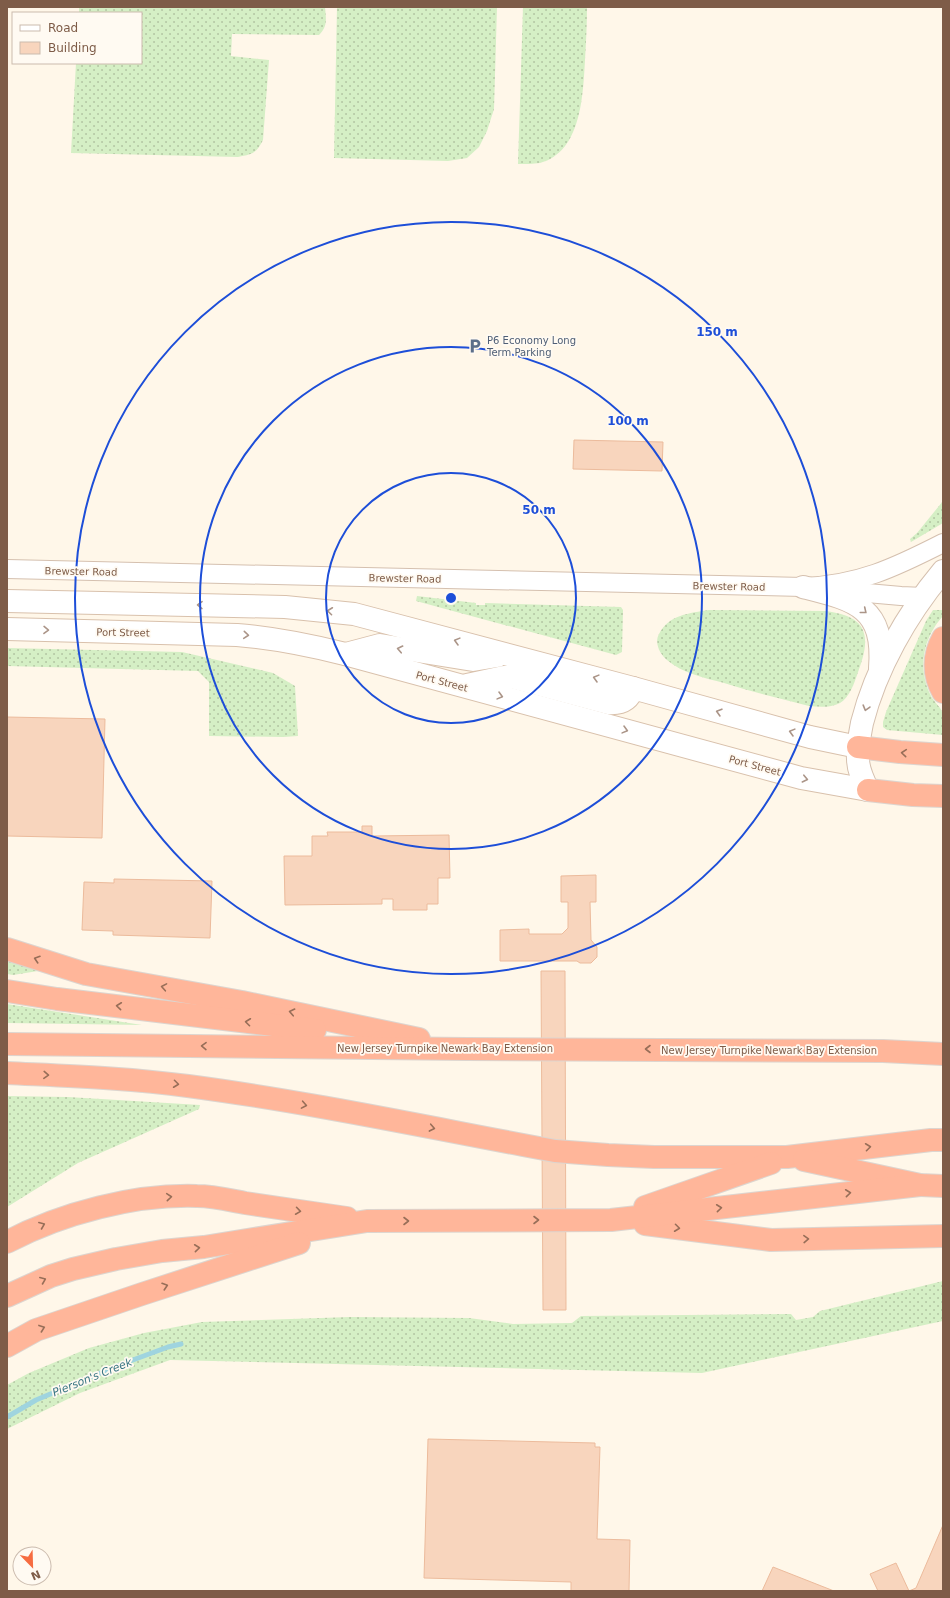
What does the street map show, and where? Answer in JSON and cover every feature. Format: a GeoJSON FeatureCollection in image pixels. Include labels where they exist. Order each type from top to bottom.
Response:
{"type":"FeatureCollection","features":[{"type":"Feature","properties":{"kind":"highway"},"geometry":{"type":"LineString","coordinates":[[943,638],[938,647],[936,669],[937,678],[943,692]]}},
{"type":"Feature","properties":{"kind":"highway"},"geometry":{"type":"LineString","coordinates":[[858,747],[943,755]]}},
{"type":"Feature","properties":{"kind":"highway"},"geometry":{"type":"LineString","coordinates":[[868,790],[913,795],[943,796]]}},
{"type":"Feature","properties":{"kind":"highway"},"geometry":{"type":"LineString","coordinates":[[7,949],[86,974],[242,1002],[467,1049]]}},
{"type":"Feature","properties":{"kind":"highway"},"geometry":{"type":"LineString","coordinates":[[7,991],[65,1000],[467,1049]]}},
{"type":"Feature","properties":{"kind":"highway","name":"New Jersey Turnpike Newark Bay Extension"},"geometry":{"type":"LineString","coordinates":[[7,1044],[467,1049],[882,1051]]}},
{"type":"Feature","properties":{"kind":"highway"},"geometry":{"type":"LineString","coordinates":[[882,1051],[943,1046]]}},
{"type":"Feature","properties":{"kind":"highway"},"geometry":{"type":"LineString","coordinates":[[882,1051],[943,1054]]}},
{"type":"Feature","properties":{"kind":"highway"},"geometry":{"type":"LineString","coordinates":[[882,1051],[943,1064]]}},
{"type":"Feature","properties":{"kind":"highway"},"geometry":{"type":"LineString","coordinates":[[7,1073],[114,1079],[189,1086],[308,1105],[555,1150],[608,1155],[654,1157],[787,1157],[931,1140],[943,1140]]}},
{"type":"Feature","properties":{"kind":"highway"},"geometry":{"type":"LineString","coordinates":[[610,1220],[787,1157],[920,1185]]}},
{"type":"Feature","properties":{"kind":"highway"},"geometry":{"type":"LineString","coordinates":[[7,1242],[42,1225],[90,1209],[172,1197],[198,1196],[367,1221],[610,1220],[920,1185],[943,1186]]}},
{"type":"Feature","properties":{"kind":"highway"},"geometry":{"type":"LineString","coordinates":[[610,1220],[771,1240],[943,1236]]}},
{"type":"Feature","properties":{"kind":"highway"},"geometry":{"type":"LineString","coordinates":[[7,1296],[51,1276],[73,1269],[116,1259],[162,1251],[204,1247],[367,1221]]}},
{"type":"Feature","properties":{"kind":"highway"},"geometry":{"type":"LineString","coordinates":[[7,1346],[43,1328],[142,1294],[367,1221]]}},
{"type":"Feature","properties":{"kind":"main road"},"geometry":{"type":"LineString","coordinates":[[868,790],[863,781],[858,759],[858,747],[865,712],[880,671],[902,630],[933,597],[943,571]]}},
{"type":"Feature","properties":{"kind":"main road"},"geometry":{"type":"LineString","coordinates":[[802,587],[848,601],[861,608],[869,615],[879,632],[881,654],[880,671]]}},
{"type":"Feature","properties":{"kind":"main road"},"geometry":{"type":"LineString","coordinates":[[7,601],[285,607],[331,611],[375,619],[634,688],[810,737],[858,747]]}},
{"type":"Feature","properties":{"kind":"main road","name":"Port Street"},"geometry":{"type":"LineString","coordinates":[[7,629],[237,634],[269,637],[345,654],[795,776],[868,790]]}},
{"type":"Feature","properties":{"kind":"main road"},"geometry":{"type":"LineString","coordinates":[[345,654],[380,645],[407,651],[473,660],[507,654]]}},
{"type":"Feature","properties":{"kind":"main road"},"geometry":{"type":"LineString","coordinates":[[462,686],[504,677],[511,677],[615,704],[627,699],[634,688]]}},
{"type":"Feature","properties":{"kind":"street","name":"Brewster Road"},"geometry":{"type":"LineString","coordinates":[[802,587],[840,584],[873,575],[902,564],[943,543]]}},
{"type":"Feature","properties":{"kind":"street","name":"Brewster Road"},"geometry":{"type":"LineString","coordinates":[[7,569],[802,587],[886,595],[933,597]]}},
{"type":"Feature","properties":{"kind":"green space"},"geometry":{"type":"Polygon","coordinates":[[[79,7],[325,7],[326,22],[324,29],[319,35],[232,34],[231,56],[269,60],[263,140],[253,153],[238,157],[71,153],[76,64],[142,64],[142,12],[79,12],[79,7]]]}},
{"type":"Feature","properties":{"kind":"green space"},"geometry":{"type":"Polygon","coordinates":[[[337,7],[497,7],[494,109],[487,131],[479,147],[467,158],[448,161],[334,158],[337,7]]]}},
{"type":"Feature","properties":{"kind":"green space"},"geometry":{"type":"Polygon","coordinates":[[[523,7],[587,7],[583,88],[578,120],[564,147],[554,157],[540,163],[532,164],[518,164],[523,7]]]}},
{"type":"Feature","properties":{"kind":"green space"},"geometry":{"type":"Polygon","coordinates":[[[943,501],[943,523],[911,542],[910,539],[917,533],[943,501]]]}},
{"type":"Feature","properties":{"kind":"green space"},"geometry":{"type":"Polygon","coordinates":[[[417,596],[476,603],[476,605],[485,605],[485,603],[621,607],[623,610],[622,652],[616,655],[416,601],[417,596]]]}},
{"type":"Feature","properties":{"kind":"green space"},"geometry":{"type":"Polygon","coordinates":[[[709,610],[826,611],[842,614],[854,620],[864,633],[865,649],[856,679],[849,694],[843,701],[833,706],[809,706],[702,677],[673,665],[662,655],[658,648],[657,641],[659,634],[668,623],[680,616],[709,610]]]}},
{"type":"Feature","properties":{"kind":"green space"},"geometry":{"type":"Polygon","coordinates":[[[933,610],[943,610],[943,616],[931,634],[924,654],[923,664],[924,675],[931,696],[941,709],[944,716],[943,735],[887,730],[883,727],[886,712],[926,621],[933,610]]]}},
{"type":"Feature","properties":{"kind":"green space"},"geometry":{"type":"Polygon","coordinates":[[[7,648],[182,652],[273,673],[295,686],[298,736],[209,736],[209,682],[198,671],[7,666],[7,648]]]}},
{"type":"Feature","properties":{"kind":"green space"},"geometry":{"type":"Polygon","coordinates":[[[7,958],[38,971],[13,975],[7,974],[7,958]]]}},
{"type":"Feature","properties":{"kind":"green space"},"geometry":{"type":"Polygon","coordinates":[[[7,1004],[142,1025],[7,1023],[7,1004]]]}},
{"type":"Feature","properties":{"kind":"green space"},"geometry":{"type":"Polygon","coordinates":[[[7,1096],[68,1097],[200,1105],[199,1109],[78,1163],[7,1207],[7,1096]]]}},
{"type":"Feature","properties":{"kind":"green space"},"geometry":{"type":"Polygon","coordinates":[[[943,1281],[943,1321],[702,1373],[170,1360],[80,1393],[7,1429],[7,1385],[29,1373],[89,1348],[144,1333],[202,1322],[350,1317],[469,1318],[513,1324],[572,1323],[581,1316],[791,1314],[796,1320],[813,1317],[820,1311],[943,1281]]]}},
{"type":"Feature","properties":{"kind":"building"},"geometry":{"type":"Polygon","coordinates":[[[574,440],[663,442],[662,471],[573,469],[574,440]]]}},
{"type":"Feature","properties":{"kind":"building"},"geometry":{"type":"Polygon","coordinates":[[[7,717],[105,719],[102,838],[7,836],[7,717]]]}},
{"type":"Feature","properties":{"kind":"building"},"geometry":{"type":"Polygon","coordinates":[[[362,826],[372,826],[372,836],[449,835],[450,878],[438,878],[438,904],[427,904],[427,910],[393,910],[393,899],[382,899],[382,904],[285,905],[284,856],[312,856],[312,836],[328,836],[327,832],[362,832],[362,826]]]}},
{"type":"Feature","properties":{"kind":"building"},"geometry":{"type":"Polygon","coordinates":[[[596,875],[596,902],[590,902],[591,940],[597,947],[597,957],[591,963],[580,963],[577,961],[500,961],[500,930],[529,929],[529,934],[562,934],[568,928],[568,902],[561,902],[561,876],[596,875]]]}},
{"type":"Feature","properties":{"kind":"building"},"geometry":{"type":"Polygon","coordinates":[[[114,879],[212,881],[210,938],[113,935],[113,931],[82,930],[84,882],[114,883],[114,879]]]}},
{"type":"Feature","properties":{"kind":"building"},"geometry":{"type":"Polygon","coordinates":[[[541,971],[565,971],[566,1310],[543,1310],[541,971]]]}},
{"type":"Feature","properties":{"kind":"building"},"geometry":{"type":"Polygon","coordinates":[[[428,1439],[595,1443],[595,1447],[600,1447],[597,1539],[630,1540],[629,1591],[571,1591],[571,1582],[424,1578],[428,1439]]]}},
{"type":"Feature","properties":{"kind":"building"},"geometry":{"type":"Polygon","coordinates":[[[943,1525],[943,1591],[909,1591],[916,1588],[943,1525]]]}},
{"type":"Feature","properties":{"kind":"building"},"geometry":{"type":"Polygon","coordinates":[[[896,1563],[909,1591],[878,1591],[870,1574],[896,1563]]]}},
{"type":"Feature","properties":{"kind":"building"},"geometry":{"type":"Polygon","coordinates":[[[773,1567],[834,1591],[762,1591],[773,1567]]]}},
{"type":"Feature","properties":{"kind":"waterway","name":"Pierson's Creek"},"geometry":{"type":"LineString","coordinates":[[7,1417],[36,1400],[122,1364],[168,1347],[181,1344]]}},
{"type":"Feature","properties":{"kind":"place","name":"P6 Economy Long Term Parking"},"geometry":{"type":"Point","coordinates":[475,346]}}]}
